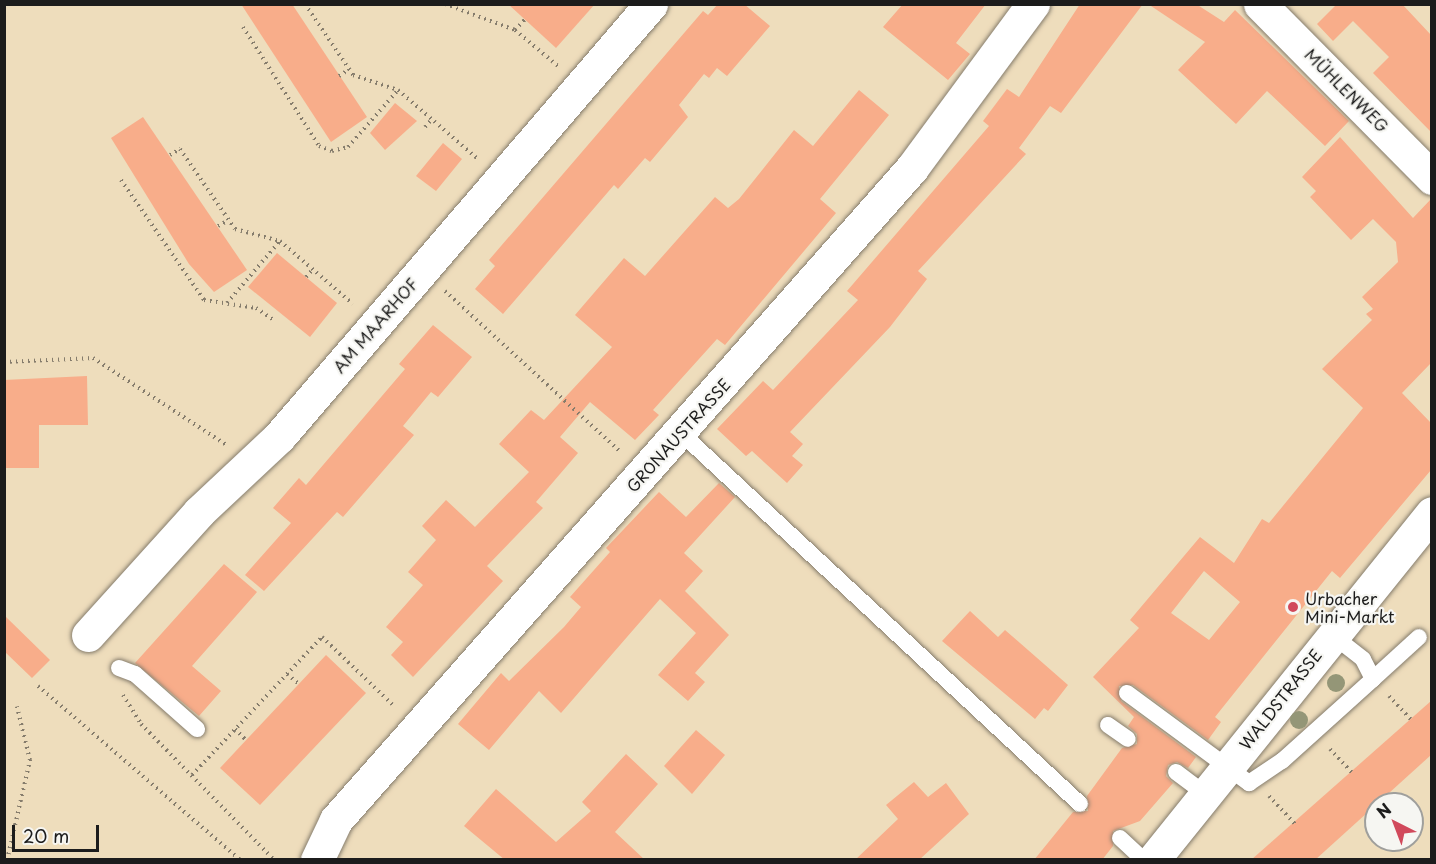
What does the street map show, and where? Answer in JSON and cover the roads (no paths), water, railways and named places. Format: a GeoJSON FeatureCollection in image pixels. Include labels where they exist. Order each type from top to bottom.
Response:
{"type":"FeatureCollection","features":[{"type":"Feature","properties":{"kind":"street","name":"AM MAARHOF"},"geometry":{"type":"LineString","coordinates":[[88,635],[377,324],[651,4]]}},
{"type":"Feature","properties":{"kind":"street","name":"GRONAUSTRASSE"},"geometry":{"type":"LineString","coordinates":[[317,860],[336,820],[912,168],[1033,4]]}},
{"type":"Feature","properties":{"kind":"street","name":"MÜHLENWEG"},"geometry":{"type":"LineString","coordinates":[[1260,4],[1431,178]]}},
{"type":"Feature","properties":{"kind":"street","name":"WALDSTRASSE"},"geometry":{"type":"LineString","coordinates":[[1157,857],[1205,794],[1240,773],[1331,634],[1431,513]]}},
{"type":"Feature","properties":{"kind":"lane"},"geometry":{"type":"LineString","coordinates":[[680,432],[1080,804]]}},
{"type":"Feature","properties":{"kind":"lane"},"geometry":{"type":"LineString","coordinates":[[1331,634],[1363,659],[1373,679]]}},
{"type":"Feature","properties":{"kind":"lane"},"geometry":{"type":"LineString","coordinates":[[1127,693],[1240,773],[1315,733],[1419,637]]}},
{"type":"Feature","properties":{"kind":"lane"},"geometry":{"type":"LineString","coordinates":[[119,668],[135,674],[197,729]]}},
{"type":"Feature","properties":{"kind":"lane"},"geometry":{"type":"LineString","coordinates":[[1108,725],[1128,739]]}},
{"type":"Feature","properties":{"kind":"lane"},"geometry":{"type":"LineString","coordinates":[[1176,772],[1205,794]]}},
{"type":"Feature","properties":{"kind":"lane"},"geometry":{"type":"LineString","coordinates":[[1120,838],[1157,857]]}},
{"type":"Feature","properties":{"kind":"place","name":"Urbacher Mini-Markt"},"geometry":{"type":"Point","coordinates":[1293,607]}}]}
